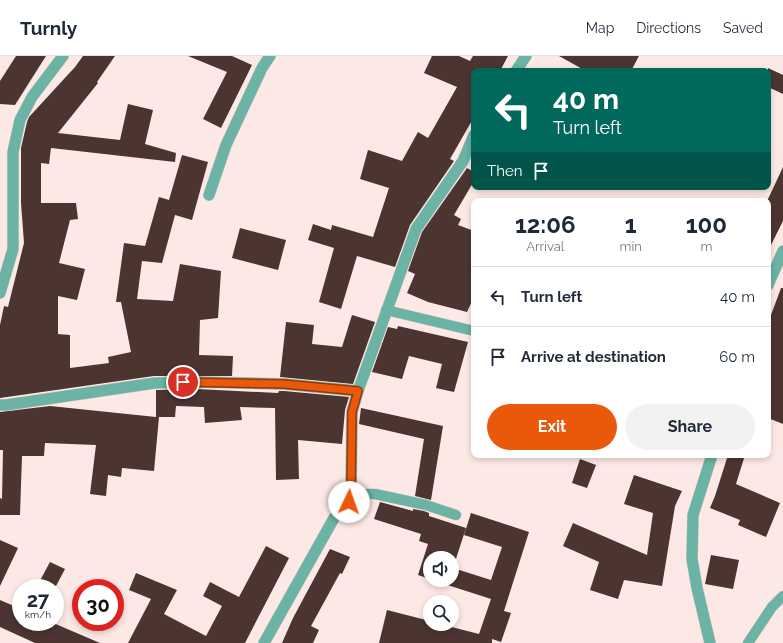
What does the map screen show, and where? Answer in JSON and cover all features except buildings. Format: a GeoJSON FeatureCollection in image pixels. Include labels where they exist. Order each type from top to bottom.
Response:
{"type":"FeatureCollection","features":[{"type":"Feature","properties":{"kind":"street"},"geometry":{"type":"LineString","coordinates":[[0,293],[13,250],[13,152],[20,120],[32,96],[64,56]]}},
{"type":"Feature","properties":{"kind":"street"},"geometry":{"type":"LineString","coordinates":[[209,195],[226,145],[262,68],[270,56]]}},
{"type":"Feature","properties":{"kind":"street"},"geometry":{"type":"LineString","coordinates":[[518,68],[526,56]]}},
{"type":"Feature","properties":{"kind":"street"},"geometry":{"type":"LineString","coordinates":[[264,643],[334,518],[349,502],[351,494],[352,412],[358,391],[416,229],[463,161],[471,142]]}},
{"type":"Feature","properties":{"kind":"street"},"geometry":{"type":"LineString","coordinates":[[771,278],[783,251]]}},
{"type":"Feature","properties":{"kind":"street"},"geometry":{"type":"LineString","coordinates":[[0,405],[61,398],[155,383],[197,382],[284,384],[358,391]]}},
{"type":"Feature","properties":{"kind":"street"},"geometry":{"type":"LineString","coordinates":[[710,643],[692,559],[693,515],[711,458]]}},
{"type":"Feature","properties":{"kind":"lane"},"geometry":{"type":"LineString","coordinates":[[386,310],[471,330]]}},
{"type":"Feature","properties":{"kind":"lane"},"geometry":{"type":"LineString","coordinates":[[351,494],[375,494],[426,505],[456,514]]}},
{"type":"Feature","properties":{"kind":"lane"},"geometry":{"type":"LineString","coordinates":[[748,643],[772,607],[783,596]]}},
{"type":"Feature","properties":{"kind":"route"},"geometry":{"type":"LineString","coordinates":[[183,382],[284,384],[358,391],[352,412],[350,445],[351,494],[349,502]]}}]}
